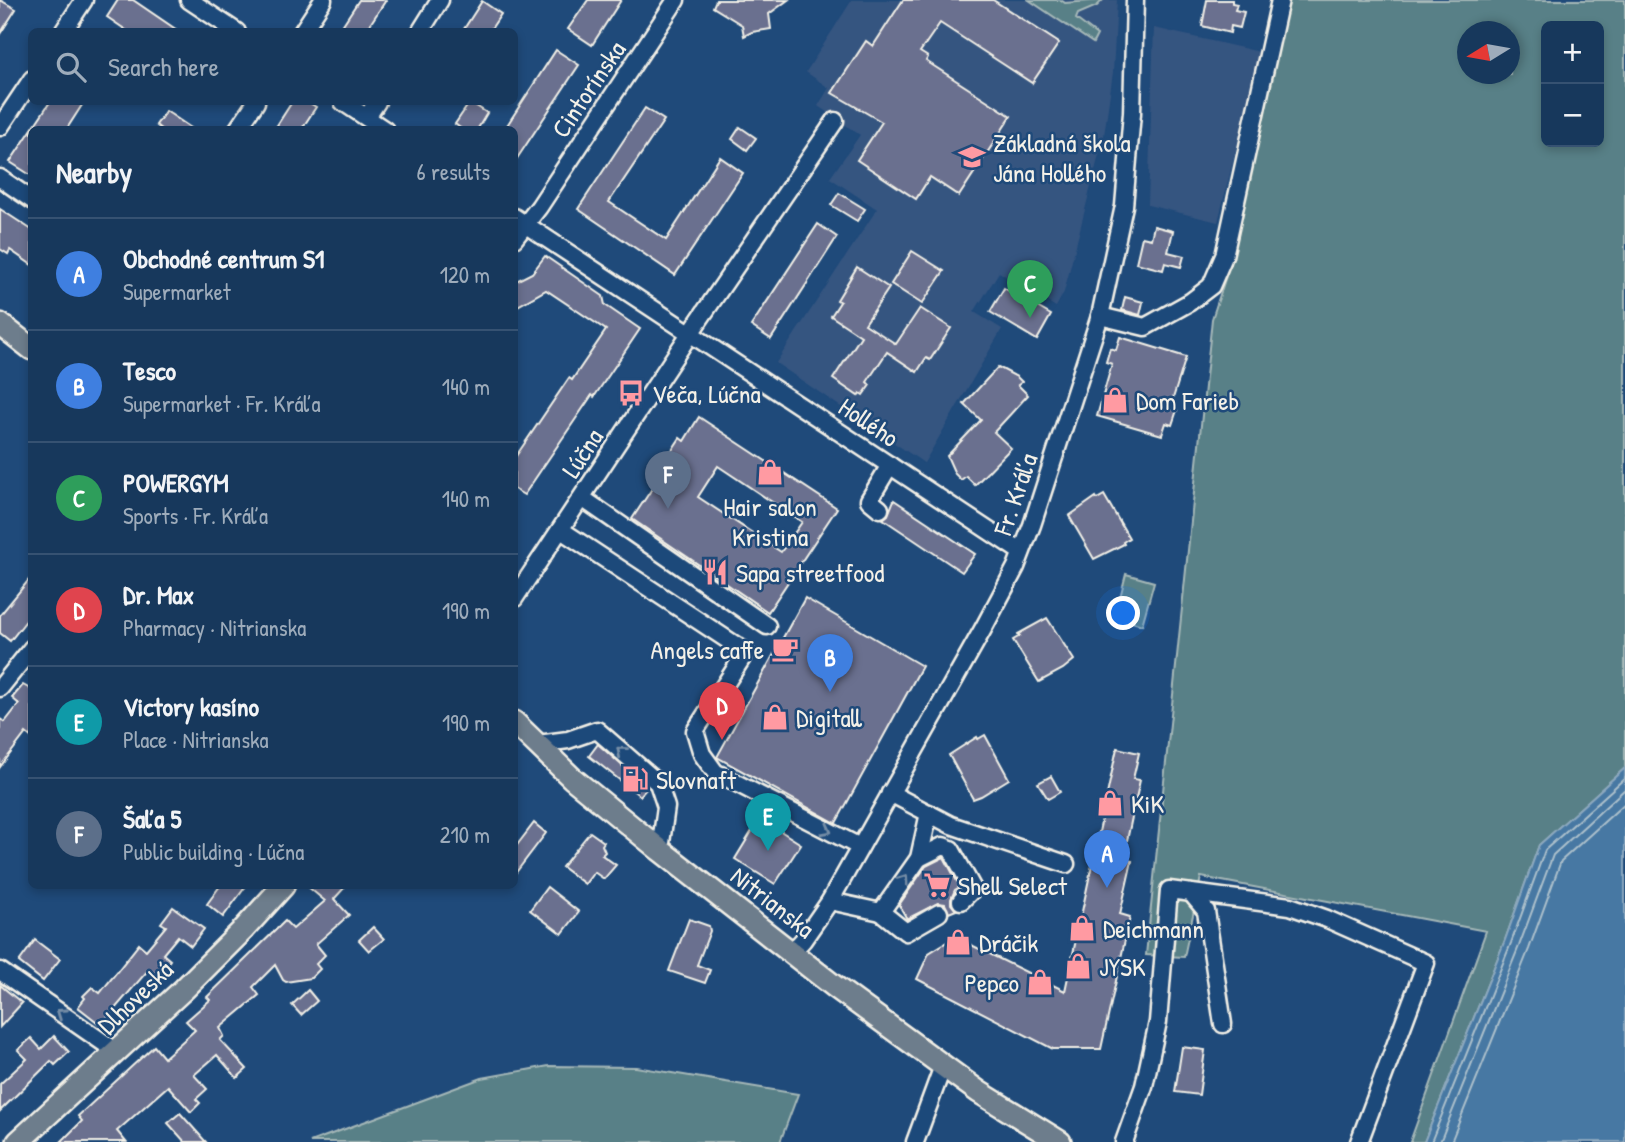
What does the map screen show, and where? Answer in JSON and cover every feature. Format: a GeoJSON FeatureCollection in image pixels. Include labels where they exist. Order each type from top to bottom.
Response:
{"type":"FeatureCollection","features":[{"type":"Feature","properties":{"kind":"main road"},"geometry":{"type":"LineString","coordinates":[[0,324],[28,346]]}},
{"type":"Feature","properties":{"kind":"main road","name":"Nitrianska"},"geometry":{"type":"LineString","coordinates":[[518,726],[572,778],[834,986],[943,1066],[1060,1142]]}},
{"type":"Feature","properties":{"kind":"main road","name":"Nitrianska"},"geometry":{"type":"LineString","coordinates":[[518,744],[572,778]]}},
{"type":"Feature","properties":{"kind":"main road","name":"Dlhoveská"},"geometry":{"type":"LineString","coordinates":[[18,1142],[217,957],[280,889]]}},
{"type":"Feature","properties":{"kind":"street"},"geometry":{"type":"LineString","coordinates":[[66,28],[84,0]]}},
{"type":"Feature","properties":{"kind":"street"},"geometry":{"type":"LineString","coordinates":[[189,0],[231,28]]}},
{"type":"Feature","properties":{"kind":"street"},"geometry":{"type":"LineString","coordinates":[[305,28],[323,0]]}},
{"type":"Feature","properties":{"kind":"street"},"geometry":{"type":"LineString","coordinates":[[422,28],[440,0]]}},
{"type":"Feature","properties":{"kind":"street","name":"Cintorínska"},"geometry":{"type":"LineString","coordinates":[[520,221],[676,0]]}},
{"type":"Feature","properties":{"kind":"street","name":"Fr. Kráľa"},"geometry":{"type":"LineString","coordinates":[[792,952],[830,901],[1016,567],[1100,316],[1124,206],[1132,113],[1135,0]]}},
{"type":"Feature","properties":{"kind":"street"},"geometry":{"type":"LineString","coordinates":[[1100,316],[1145,327],[1190,302],[1211,286],[1224,256],[1280,0]]}},
{"type":"Feature","properties":{"kind":"street"},"geometry":{"type":"LineString","coordinates":[[0,127],[28,85]]}},
{"type":"Feature","properties":{"kind":"street"},"geometry":{"type":"LineString","coordinates":[[240,126],[254,105]]}},
{"type":"Feature","properties":{"kind":"street"},"geometry":{"type":"LineString","coordinates":[[348,105],[379,126]]}},
{"type":"Feature","properties":{"kind":"street"},"geometry":{"type":"LineString","coordinates":[[367,117],[375,105]]}},
{"type":"Feature","properties":{"kind":"street"},"geometry":{"type":"LineString","coordinates":[[691,332],[835,121]]}},
{"type":"Feature","properties":{"kind":"street"},"geometry":{"type":"LineString","coordinates":[[0,178],[28,197]]}},
{"type":"Feature","properties":{"kind":"street","name":"Hollého"},"geometry":{"type":"LineString","coordinates":[[520,221],[1021,552]]}},
{"type":"Feature","properties":{"kind":"street","name":"Lúčna"},"geometry":{"type":"LineString","coordinates":[[518,593],[691,332]]}},
{"type":"Feature","properties":{"kind":"street"},"geometry":{"type":"LineString","coordinates":[[880,509],[869,500],[890,465]]}},
{"type":"Feature","properties":{"kind":"street"},"geometry":{"type":"LineString","coordinates":[[582,498],[767,626]]}},
{"type":"Feature","properties":{"kind":"street"},"geometry":{"type":"LineString","coordinates":[[561,530],[746,652],[695,732],[702,754],[715,772],[860,847]]}},
{"type":"Feature","properties":{"kind":"street"},"geometry":{"type":"LineString","coordinates":[[0,688],[28,653]]}},
{"type":"Feature","properties":{"kind":"street"},"geometry":{"type":"LineString","coordinates":[[538,744],[568,740],[597,730],[648,774],[658,783],[666,807],[660,850]]}},
{"type":"Feature","properties":{"kind":"street"},"geometry":{"type":"LineString","coordinates":[[890,793],[951,825],[1066,864]]}},
{"type":"Feature","properties":{"kind":"street"},"geometry":{"type":"LineString","coordinates":[[881,912],[919,858],[929,813]]}},
{"type":"Feature","properties":{"kind":"street"},"geometry":{"type":"LineString","coordinates":[[919,858],[943,846],[951,849],[973,889],[961,901]]}},
{"type":"Feature","properties":{"kind":"street"},"geometry":{"type":"LineString","coordinates":[[1124,1142],[1143,1086],[1158,1022],[1169,890],[1290,906],[1327,919],[1426,963],[1359,1142]]}},
{"type":"Feature","properties":{"kind":"street"},"geometry":{"type":"LineString","coordinates":[[1191,893],[1206,911],[1223,1024]]}},
{"type":"Feature","properties":{"kind":"street"},"geometry":{"type":"LineString","coordinates":[[830,901],[881,912],[906,932],[939,913]]}},
{"type":"Feature","properties":{"kind":"street"},"geometry":{"type":"LineString","coordinates":[[0,971],[117,1052]]}},
{"type":"Feature","properties":{"kind":"street"},"geometry":{"type":"LineString","coordinates":[[915,1142],[943,1066]]}},
{"type":"Feature","properties":{"kind":"shaded area","name":"Základná škola Jána Hollého"},"geometry":{"type":"Polygon","coordinates":[[[852,0],[1117,0],[1113,72],[1104,135],[1064,292],[1056,307],[999,272],[974,312],[1002,329],[924,463],[776,363],[877,209],[830,178],[860,135],[818,106],[829,88],[806,72],[852,0]]]}},
{"type":"Feature","properties":{"kind":"shaded area"},"geometry":{"type":"Polygon","coordinates":[[[1154,28],[1260,52],[1218,222],[1148,205],[1154,28]]]}},
{"type":"Feature","properties":{"kind":"green space"},"geometry":{"type":"Polygon","coordinates":[[[1029,0],[1061,0],[1065,3],[1103,0],[1097,6],[1078,14],[1076,19],[1097,35],[1093,43],[1029,0]]]}},
{"type":"Feature","properties":{"kind":"green space"},"geometry":{"type":"Polygon","coordinates":[[[1281,0],[1625,0],[1625,768],[1539,845],[1505,940],[1424,1142],[1410,1142],[1486,931],[1201,877],[1184,957],[1146,955],[1212,319],[1228,270],[1281,0]]]}},
{"type":"Feature","properties":{"kind":"green space"},"geometry":{"type":"Polygon","coordinates":[[[1126,574],[1154,582],[1142,625],[1115,617],[1126,574]]]}},
{"type":"Feature","properties":{"kind":"green space"},"geometry":{"type":"Polygon","coordinates":[[[549,1066],[636,1067],[798,1094],[780,1142],[310,1142],[482,1078],[549,1066]]]}},
{"type":"Feature","properties":{"kind":"water"},"geometry":{"type":"Polygon","coordinates":[[[1625,768],[1625,1142],[1424,1142],[1505,940],[1539,845],[1625,768]]]}},
{"type":"Feature","properties":{"kind":"building"},"geometry":{"type":"Polygon","coordinates":[[[0,0],[16,9],[0,34],[0,0]]]}},
{"type":"Feature","properties":{"kind":"building"},"geometry":{"type":"Polygon","coordinates":[[[118,0],[133,0],[174,28],[123,28],[107,17],[118,0]]]}},
{"type":"Feature","properties":{"kind":"building"},"geometry":{"type":"Polygon","coordinates":[[[359,0],[386,0],[368,28],[341,28],[359,0]]]}},
{"type":"Feature","properties":{"kind":"building"},"geometry":{"type":"Polygon","coordinates":[[[588,0],[621,0],[592,45],[568,29],[588,0]]]}},
{"type":"Feature","properties":{"kind":"building"},"geometry":{"type":"Polygon","coordinates":[[[716,0],[788,0],[769,14],[771,29],[744,36],[742,25],[713,7],[716,0]]]}},
{"type":"Feature","properties":{"kind":"building"},"geometry":{"type":"Polygon","coordinates":[[[903,0],[993,0],[1059,43],[1032,83],[940,23],[920,52],[928,57],[926,61],[1011,116],[959,196],[930,177],[916,199],[857,160],[882,122],[832,93],[866,41],[873,46],[903,0]]]}},
{"type":"Feature","properties":{"kind":"building"},"geometry":{"type":"Polygon","coordinates":[[[1207,0],[1232,0],[1232,3],[1237,4],[1235,10],[1244,12],[1240,28],[1231,26],[1230,33],[1202,26],[1207,0]]]}},
{"type":"Feature","properties":{"kind":"building"},"geometry":{"type":"Polygon","coordinates":[[[482,1],[501,14],[492,28],[465,28],[482,1]]]}},
{"type":"Feature","properties":{"kind":"building"},"geometry":{"type":"Polygon","coordinates":[[[556,50],[579,65],[518,157],[518,126],[507,126],[556,50]]]}},
{"type":"Feature","properties":{"kind":"building"},"geometry":{"type":"Polygon","coordinates":[[[48,105],[82,105],[69,126],[34,126],[48,105]]]}},
{"type":"Feature","properties":{"kind":"building"},"geometry":{"type":"Polygon","coordinates":[[[290,105],[316,107],[304,126],[277,126],[290,105]]]}},
{"type":"Feature","properties":{"kind":"building"},"geometry":{"type":"Polygon","coordinates":[[[468,105],[475,105],[487,113],[479,126],[455,124],[468,105]]]}},
{"type":"Feature","properties":{"kind":"building"},"geometry":{"type":"Polygon","coordinates":[[[645,108],[664,120],[609,202],[666,240],[720,157],[743,173],[675,275],[578,209],[645,108]]]}},
{"type":"Feature","properties":{"kind":"building"},"geometry":{"type":"Polygon","coordinates":[[[166,111],[188,126],[157,126],[166,111]]]}},
{"type":"Feature","properties":{"kind":"building"},"geometry":{"type":"Polygon","coordinates":[[[740,127],[756,138],[747,150],[732,139],[740,127]]]}},
{"type":"Feature","properties":{"kind":"building"},"geometry":{"type":"Polygon","coordinates":[[[28,135],[28,173],[10,162],[28,135]]]}},
{"type":"Feature","properties":{"kind":"building"},"geometry":{"type":"Polygon","coordinates":[[[839,193],[865,209],[857,221],[831,205],[839,193]]]}},
{"type":"Feature","properties":{"kind":"building"},"geometry":{"type":"Polygon","coordinates":[[[0,209],[28,227],[28,262],[10,250],[8,254],[0,249],[0,209]]]}},
{"type":"Feature","properties":{"kind":"building"},"geometry":{"type":"Polygon","coordinates":[[[818,224],[837,237],[771,339],[751,326],[818,224]]]}},
{"type":"Feature","properties":{"kind":"building"},"geometry":{"type":"Polygon","coordinates":[[[1154,226],[1173,231],[1168,252],[1184,256],[1181,267],[1165,263],[1163,270],[1136,263],[1142,237],[1151,239],[1154,226]]]}},
{"type":"Feature","properties":{"kind":"building"},"geometry":{"type":"Polygon","coordinates":[[[912,251],[944,271],[922,304],[891,284],[912,251]]]}},
{"type":"Feature","properties":{"kind":"building"},"geometry":{"type":"Polygon","coordinates":[[[545,256],[603,296],[605,305],[640,329],[524,495],[518,491],[518,453],[569,378],[572,380],[606,330],[546,290],[518,306],[518,280],[532,273],[545,256]]]}},
{"type":"Feature","properties":{"kind":"building"},"geometry":{"type":"Polygon","coordinates":[[[857,267],[889,288],[865,324],[896,344],[920,308],[951,328],[930,360],[926,358],[917,372],[887,352],[867,382],[870,385],[863,395],[860,393],[858,396],[833,379],[861,336],[831,316],[840,302],[837,300],[857,267]]]}},
{"type":"Feature","properties":{"kind":"building"},"geometry":{"type":"Polygon","coordinates":[[[1004,288],[1051,315],[1037,340],[990,312],[1004,288]]]}},
{"type":"Feature","properties":{"kind":"building"},"geometry":{"type":"Polygon","coordinates":[[[1125,297],[1143,302],[1140,315],[1122,310],[1125,297]]]}},
{"type":"Feature","properties":{"kind":"building"},"geometry":{"type":"Polygon","coordinates":[[[1120,337],[1186,357],[1170,408],[1177,410],[1172,425],[1166,423],[1162,435],[1097,416],[1112,364],[1106,362],[1110,348],[1116,350],[1120,337]]]}},
{"type":"Feature","properties":{"kind":"building"},"geometry":{"type":"Polygon","coordinates":[[[998,367],[1017,377],[1022,382],[1018,385],[1028,395],[994,432],[1011,448],[975,485],[966,476],[961,480],[955,474],[947,456],[981,420],[964,404],[998,367]]]}},
{"type":"Feature","properties":{"kind":"building"},"geometry":{"type":"Polygon","coordinates":[[[699,417],[837,508],[768,612],[632,519],[661,475],[657,473],[680,438],[684,441],[699,417]],[[718,466],[698,497],[781,552],[802,522],[718,466]]]}},
{"type":"Feature","properties":{"kind":"building"},"geometry":{"type":"Polygon","coordinates":[[[1104,495],[1129,538],[1124,544],[1094,559],[1069,516],[1096,497],[1097,499],[1104,495]]]}},
{"type":"Feature","properties":{"kind":"building"},"geometry":{"type":"Polygon","coordinates":[[[894,500],[975,554],[962,572],[883,519],[888,515],[894,500]]]}},
{"type":"Feature","properties":{"kind":"building"},"geometry":{"type":"Polygon","coordinates":[[[28,581],[28,618],[10,641],[0,633],[0,615],[28,581]]]}},
{"type":"Feature","properties":{"kind":"building"},"geometry":{"type":"Polygon","coordinates":[[[805,598],[922,666],[836,823],[717,757],[805,598]]]}},
{"type":"Feature","properties":{"kind":"building"},"geometry":{"type":"Polygon","coordinates":[[[1047,618],[1074,660],[1039,682],[1013,640],[1020,636],[1018,634],[1047,618]]]}},
{"type":"Feature","properties":{"kind":"building"},"geometry":{"type":"Polygon","coordinates":[[[23,685],[28,688],[28,735],[26,733],[0,767],[0,719],[5,722],[19,704],[12,698],[23,685]]]}},
{"type":"Feature","properties":{"kind":"building"},"geometry":{"type":"Polygon","coordinates":[[[985,735],[1009,779],[973,799],[949,755],[977,737],[978,739],[985,735]]]}},
{"type":"Feature","properties":{"kind":"building"},"geometry":{"type":"Polygon","coordinates":[[[598,744],[647,788],[640,796],[589,756],[598,744]]]}},
{"type":"Feature","properties":{"kind":"building"},"geometry":{"type":"Polygon","coordinates":[[[1117,748],[1139,753],[1133,779],[1140,780],[1123,859],[1132,861],[1120,914],[1130,917],[1101,1049],[1053,1049],[917,979],[929,953],[955,937],[1065,991],[1117,748]]]}},
{"type":"Feature","properties":{"kind":"building"},"geometry":{"type":"Polygon","coordinates":[[[1051,776],[1060,792],[1048,799],[1038,783],[1051,776]]]}},
{"type":"Feature","properties":{"kind":"building"},"geometry":{"type":"Polygon","coordinates":[[[760,818],[801,844],[775,884],[735,859],[760,818]]]}},
{"type":"Feature","properties":{"kind":"building"},"geometry":{"type":"Polygon","coordinates":[[[534,823],[546,833],[518,870],[518,844],[534,823]]]}},
{"type":"Feature","properties":{"kind":"building"},"geometry":{"type":"Polygon","coordinates":[[[590,832],[604,842],[602,845],[605,852],[602,855],[616,865],[604,879],[594,872],[585,884],[562,867],[590,832]]]}},
{"type":"Feature","properties":{"kind":"building"},"geometry":{"type":"Polygon","coordinates":[[[944,857],[960,887],[955,890],[951,899],[956,910],[949,913],[945,904],[938,903],[907,919],[899,905],[926,866],[944,857]]]}},
{"type":"Feature","properties":{"kind":"building"},"geometry":{"type":"Polygon","coordinates":[[[547,887],[579,912],[562,934],[530,910],[547,887]]]}},
{"type":"Feature","properties":{"kind":"building"},"geometry":{"type":"Polygon","coordinates":[[[218,889],[244,889],[223,917],[207,904],[218,889]]]}},
{"type":"Feature","properties":{"kind":"building"},"geometry":{"type":"Polygon","coordinates":[[[311,889],[343,889],[334,899],[349,915],[316,944],[325,955],[316,964],[320,969],[311,978],[286,982],[275,965],[253,987],[259,995],[220,1028],[224,1036],[220,1040],[247,1069],[237,1078],[217,1055],[194,1075],[207,1089],[196,1099],[200,1103],[191,1112],[168,1086],[117,1131],[126,1142],[61,1142],[82,1121],[78,1116],[154,1046],[164,1058],[195,1030],[186,1021],[210,1000],[207,997],[285,921],[293,929],[325,901],[311,889]]]}},
{"type":"Feature","properties":{"kind":"building"},"geometry":{"type":"Polygon","coordinates":[[[173,907],[204,929],[191,946],[178,936],[163,954],[170,960],[158,976],[149,969],[101,1025],[78,1007],[85,998],[83,996],[92,987],[100,993],[139,944],[146,950],[166,926],[161,923],[173,907]]]}},
{"type":"Feature","properties":{"kind":"building"},"geometry":{"type":"Polygon","coordinates":[[[689,919],[709,926],[710,931],[697,965],[710,970],[705,983],[669,971],[689,919]]]}},
{"type":"Feature","properties":{"kind":"building"},"geometry":{"type":"Polygon","coordinates":[[[373,927],[384,939],[369,951],[359,940],[373,927]]]}},
{"type":"Feature","properties":{"kind":"building"},"geometry":{"type":"Polygon","coordinates":[[[35,940],[60,959],[43,981],[19,962],[35,940]]]}},
{"type":"Feature","properties":{"kind":"building"},"geometry":{"type":"Polygon","coordinates":[[[0,985],[22,1003],[0,1027],[0,985]]]}},
{"type":"Feature","properties":{"kind":"building"},"geometry":{"type":"Polygon","coordinates":[[[308,990],[317,1001],[301,1015],[292,1005],[308,990]]]}},
{"type":"Feature","properties":{"kind":"building"},"geometry":{"type":"Polygon","coordinates":[[[54,1036],[69,1052],[55,1065],[51,1061],[0,1111],[0,1084],[27,1059],[18,1050],[31,1038],[41,1049],[54,1036]]]}},
{"type":"Feature","properties":{"kind":"building"},"geometry":{"type":"Polygon","coordinates":[[[1182,1047],[1205,1050],[1199,1095],[1175,1092],[1182,1047]]]}},
{"type":"Feature","properties":{"kind":"building"},"geometry":{"type":"Polygon","coordinates":[[[180,1113],[206,1142],[185,1142],[168,1123],[180,1113]]]}},
{"type":"Feature","properties":{"kind":"place","name":"Základná škola Jána Hollého"},"geometry":{"type":"Point","coordinates":[972,157]}},
{"type":"Feature","properties":{"kind":"place","name":"POWERGYM"},"geometry":{"type":"Point","coordinates":[1030,318]}},
{"type":"Feature","properties":{"kind":"place","name":"Veča, Lúčna"},"geometry":{"type":"Point","coordinates":[631,393]}},
{"type":"Feature","properties":{"kind":"place","name":"Dom Farieb"},"geometry":{"type":"Point","coordinates":[1115,400]}},
{"type":"Feature","properties":{"kind":"place","name":"Hair salon Kristina"},"geometry":{"type":"Point","coordinates":[770,472]}},
{"type":"Feature","properties":{"kind":"place","name":"Šaľa 5"},"geometry":{"type":"Point","coordinates":[668,509]}},
{"type":"Feature","properties":{"kind":"place","name":"Sapa streetfood"},"geometry":{"type":"Point","coordinates":[715,572]}},
{"type":"Feature","properties":{"kind":"place","name":"Angels caffe"},"geometry":{"type":"Point","coordinates":[785,649]}},
{"type":"Feature","properties":{"kind":"place","name":"Tesco"},"geometry":{"type":"Point","coordinates":[830,692]}},
{"type":"Feature","properties":{"kind":"place","name":"Digitall"},"geometry":{"type":"Point","coordinates":[775,717]}},
{"type":"Feature","properties":{"kind":"place","name":"Dr. Max"},"geometry":{"type":"Point","coordinates":[722,740]}},
{"type":"Feature","properties":{"kind":"place","name":"Slovnaft"},"geometry":{"type":"Point","coordinates":[635,779]}},
{"type":"Feature","properties":{"kind":"place","name":"KiK"},"geometry":{"type":"Point","coordinates":[1110,803]}},
{"type":"Feature","properties":{"kind":"place","name":"Victory kasíno"},"geometry":{"type":"Point","coordinates":[768,851]}},
{"type":"Feature","properties":{"kind":"place","name":"Shell Select"},"geometry":{"type":"Point","coordinates":[937,885]}},
{"type":"Feature","properties":{"kind":"place","name":"Obchodné centrum S1"},"geometry":{"type":"Point","coordinates":[1107,888]}},
{"type":"Feature","properties":{"kind":"place","name":"Deichmann"},"geometry":{"type":"Point","coordinates":[1082,928]}},
{"type":"Feature","properties":{"kind":"place","name":"Dráčik"},"geometry":{"type":"Point","coordinates":[958,942]}},
{"type":"Feature","properties":{"kind":"place","name":"JYSK"},"geometry":{"type":"Point","coordinates":[1078,966]}},
{"type":"Feature","properties":{"kind":"place","name":"Pepco"},"geometry":{"type":"Point","coordinates":[1040,982]}}]}
